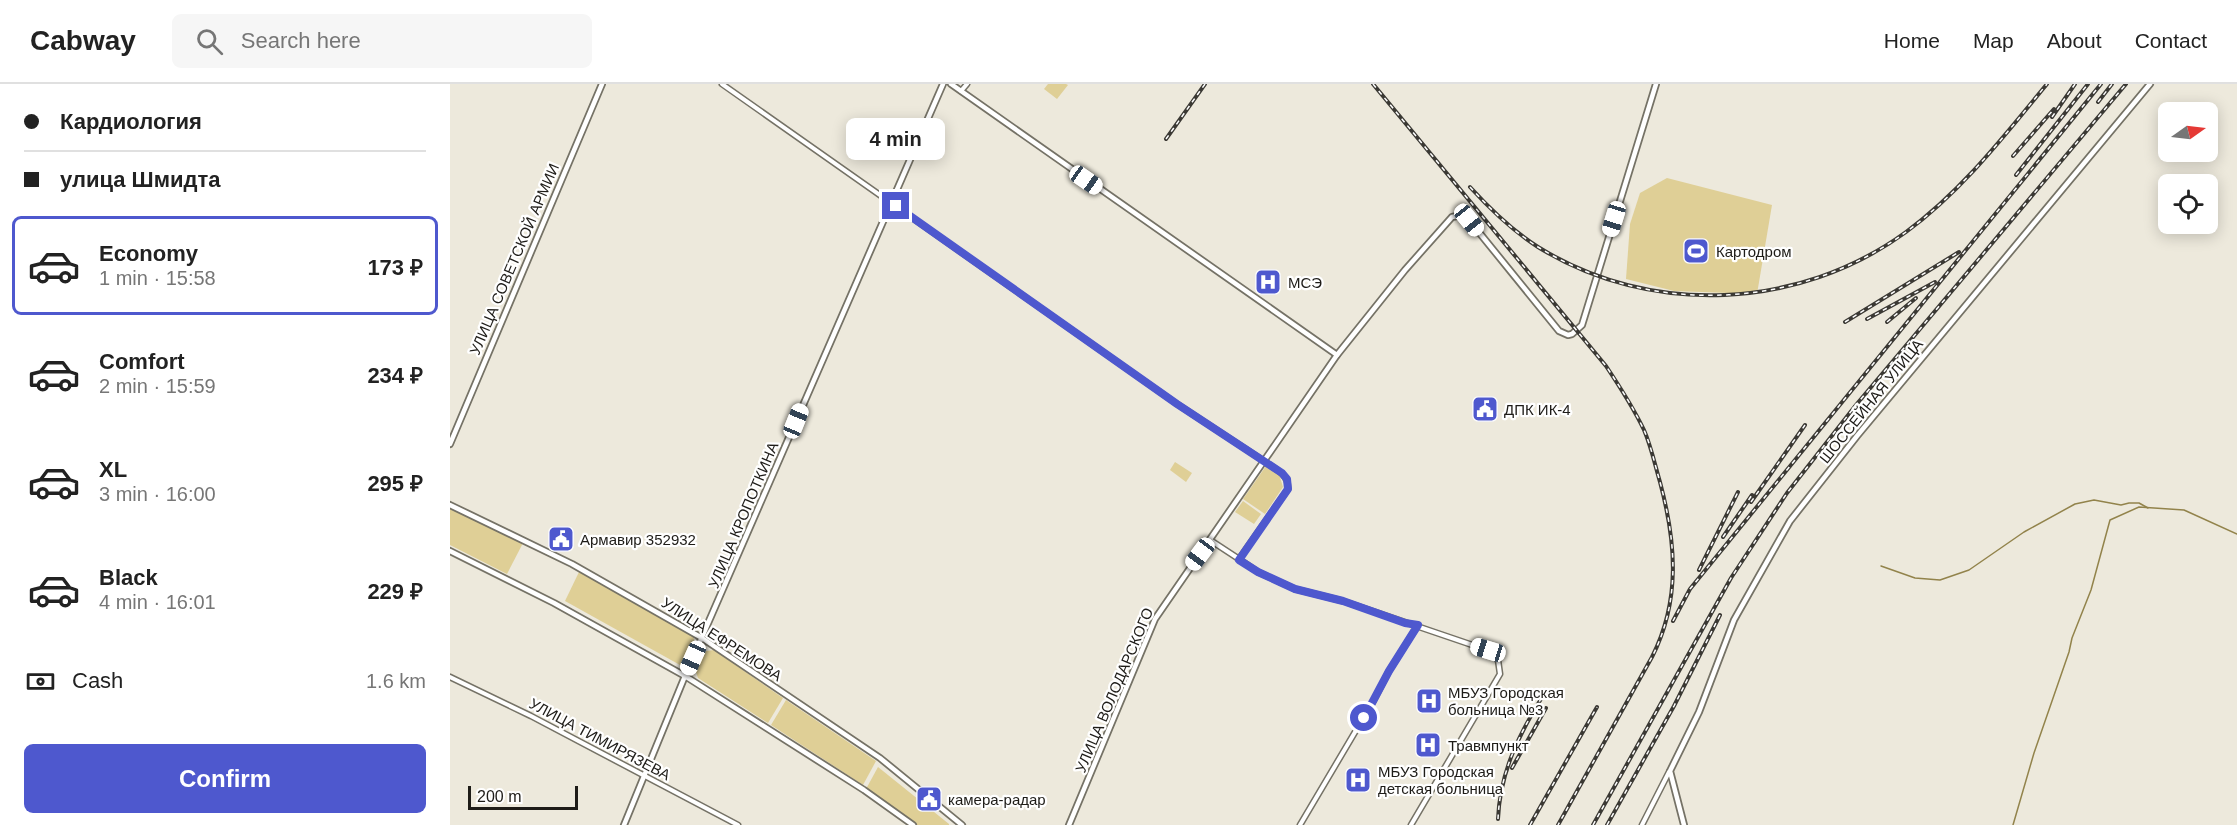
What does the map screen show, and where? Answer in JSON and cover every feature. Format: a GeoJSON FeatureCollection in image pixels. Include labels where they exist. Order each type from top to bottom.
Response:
{"type":"FeatureCollection","features":[{"type":"Feature","properties":{"kind":"main road","name":"УЛИЦА СОВЕТСКОЙ АРМИИ"},"geometry":{"type":"LineString","coordinates":[[450,444],[602,84]]}},
{"type":"Feature","properties":{"kind":"main road","name":"УЛИЦА КРОПОТКИНА"},"geometry":{"type":"LineString","coordinates":[[624,825],[685,676],[942,84]]}},
{"type":"Feature","properties":{"kind":"main road"},"geometry":{"type":"LineString","coordinates":[[951,84],[1337,355]]}},
{"type":"Feature","properties":{"kind":"main road","name":"УЛИЦА ВОЛОДАРСКОГО"},"geometry":{"type":"LineString","coordinates":[[1069,825],[1155,619],[1337,355],[1446,222],[1455,215],[1466,217],[1554,326],[1563,334],[1572,334],[1582,325],[1656,84]]}},
{"type":"Feature","properties":{"kind":"main road","name":"ШОССЕЙНАЯ УЛИЦА"},"geometry":{"type":"LineString","coordinates":[[1670,771],[1699,712],[1734,620],[1790,521],[1873,416],[2150,84]]}},
{"type":"Feature","properties":{"kind":"main road","name":"УЛИЦА ЕФРЕМОВА"},"geometry":{"type":"LineString","coordinates":[[450,505],[581,568],[702,638],[880,758],[961,825]]}},
{"type":"Feature","properties":{"kind":"main road"},"geometry":{"type":"LineString","coordinates":[[450,551],[554,603],[685,676],[864,790],[913,825]]}},
{"type":"Feature","properties":{"kind":"main road"},"geometry":{"type":"LineString","coordinates":[[1670,771],[1684,825]]}},
{"type":"Feature","properties":{"kind":"street"},"geometry":{"type":"LineString","coordinates":[[722,84],[1177,404],[1282,473],[1288,485],[1282,498],[1239,560]]}},
{"type":"Feature","properties":{"kind":"street"},"geometry":{"type":"LineString","coordinates":[[961,91],[967,84]]}},
{"type":"Feature","properties":{"kind":"street"},"geometry":{"type":"LineString","coordinates":[[1210,540],[1258,572],[1295,589],[1343,601],[1405,623],[1418,625],[1488,650],[1498,660],[1500,674],[1411,825]]}},
{"type":"Feature","properties":{"kind":"street"},"geometry":{"type":"LineString","coordinates":[[1300,825],[1418,625]]}},
{"type":"Feature","properties":{"kind":"street","name":"УЛИЦА ТИМИРЯЗЕВА"},"geometry":{"type":"LineString","coordinates":[[450,677],[531,716],[738,825]]}},
{"type":"Feature","properties":{"kind":"street"},"geometry":{"type":"LineString","coordinates":[[1642,825],[1670,771]]}},
{"type":"Feature","properties":{"kind":"shaded area"},"geometry":{"type":"Polygon","coordinates":[[[1048,84],[1068,85],[1057,99],[1044,89],[1048,84]]]}},
{"type":"Feature","properties":{"kind":"shaded area","name":"Картодром"},"geometry":{"type":"Polygon","coordinates":[[[1667,178],[1772,205],[1757,294],[1674,291],[1626,279],[1630,224],[1640,193],[1667,178]]]}},
{"type":"Feature","properties":{"kind":"shaded area"},"geometry":{"type":"Polygon","coordinates":[[[1175,462],[1192,473],[1186,482],[1170,470],[1175,462]]]}},
{"type":"Feature","properties":{"kind":"shaded area"},"geometry":{"type":"Polygon","coordinates":[[[1266,466],[1279,474],[1283,487],[1265,514],[1243,499],[1266,466]]]}},
{"type":"Feature","properties":{"kind":"shaded area"},"geometry":{"type":"Polygon","coordinates":[[[1243,501],[1261,514],[1254,524],[1235,512],[1243,501]]]}},
{"type":"Feature","properties":{"kind":"shaded area"},"geometry":{"type":"Polygon","coordinates":[[[450,509],[523,543],[507,574],[450,545],[450,509]]]}},
{"type":"Feature","properties":{"kind":"shaded area"},"geometry":{"type":"Polygon","coordinates":[[[579,572],[693,634],[695,645],[687,665],[680,665],[565,601],[579,572]]]}},
{"type":"Feature","properties":{"kind":"shaded area"},"geometry":{"type":"Polygon","coordinates":[[[714,650],[783,698],[768,723],[698,678],[695,669],[706,651],[714,650]]]}},
{"type":"Feature","properties":{"kind":"shaded area"},"geometry":{"type":"Polygon","coordinates":[[[786,700],[876,761],[863,785],[771,725],[786,700]]]}},
{"type":"Feature","properties":{"kind":"shaded area"},"geometry":{"type":"Polygon","coordinates":[[[878,767],[949,825],[917,825],[866,789],[878,767]]]}},
{"type":"Feature","properties":{"kind":"waterway"},"geometry":{"type":"LineString","coordinates":[[1881,566],[1915,578],[1940,580],[1969,570],[2024,532],[2075,504],[2094,500],[2121,505],[2139,503],[2148,508]]}},
{"type":"Feature","properties":{"kind":"waterway"},"geometry":{"type":"LineString","coordinates":[[2013,825],[2072,638],[2091,590],[2110,520],[2139,507],[2184,510],[2237,534]]}},
{"type":"Feature","properties":{"kind":"railway"},"geometry":{"type":"LineString","coordinates":[[1166,139],[1205,84]]}},
{"type":"Feature","properties":{"kind":"railway"},"geometry":{"type":"LineString","coordinates":[[1373,84],[1606,366],[1644,430],[1660,482],[1670,527],[1672,549],[1673,571],[1668,614],[1652,657],[1558,825]]}},
{"type":"Feature","properties":{"kind":"railway"},"geometry":{"type":"LineString","coordinates":[[1470,187],[1502,219],[1529,241],[1582,270],[1628,285],[1676,294],[1724,295],[1772,289],[1819,277],[1864,258],[1906,232],[1964,181],[2047,84]]}},
{"type":"Feature","properties":{"kind":"railway"},"geometry":{"type":"LineString","coordinates":[[2052,117],[2075,84]]}},
{"type":"Feature","properties":{"kind":"railway"},"geometry":{"type":"LineString","coordinates":[[2016,175],[2088,84]]}},
{"type":"Feature","properties":{"kind":"railway"},"geometry":{"type":"LineString","coordinates":[[1673,621],[1690,589],[2101,84]]}},
{"type":"Feature","properties":{"kind":"railway"},"geometry":{"type":"LineString","coordinates":[[2098,102],[2112,84]]}},
{"type":"Feature","properties":{"kind":"railway"},"geometry":{"type":"LineString","coordinates":[[1593,825],[1731,578],[1787,493],[1856,405],[2126,84]]}},
{"type":"Feature","properties":{"kind":"railway"},"geometry":{"type":"LineString","coordinates":[[2013,156],[2054,109]]}},
{"type":"Feature","properties":{"kind":"railway"},"geometry":{"type":"LineString","coordinates":[[1845,322],[1959,252]]}},
{"type":"Feature","properties":{"kind":"railway"},"geometry":{"type":"LineString","coordinates":[[1867,319],[1935,282]]}},
{"type":"Feature","properties":{"kind":"railway"},"geometry":{"type":"LineString","coordinates":[[1887,322],[1916,298]]}},
{"type":"Feature","properties":{"kind":"railway"},"geometry":{"type":"LineString","coordinates":[[1751,502],[1805,425]]}},
{"type":"Feature","properties":{"kind":"railway"},"geometry":{"type":"LineString","coordinates":[[1699,570],[1738,492]]}},
{"type":"Feature","properties":{"kind":"railway"},"geometry":{"type":"LineString","coordinates":[[1723,537],[1752,495]]}},
{"type":"Feature","properties":{"kind":"railway"},"geometry":{"type":"LineString","coordinates":[[1607,825],[1674,706],[1720,615]]}},
{"type":"Feature","properties":{"kind":"railway"},"geometry":{"type":"LineString","coordinates":[[1498,819],[1503,785],[1512,754],[1544,694]]}},
{"type":"Feature","properties":{"kind":"railway"},"geometry":{"type":"LineString","coordinates":[[1530,825],[1597,707]]}},
{"type":"Feature","properties":{"kind":"railway"},"geometry":{"type":"LineString","coordinates":[[1512,768],[1546,708]]}},
{"type":"Feature","properties":{"kind":"place","name":"Картодром"},"geometry":{"type":"Point","coordinates":[1696,251]}},
{"type":"Feature","properties":{"kind":"place","name":"МСЭ"},"geometry":{"type":"Point","coordinates":[1268,282]}},
{"type":"Feature","properties":{"kind":"place","name":"ДПК ИК-4"},"geometry":{"type":"Point","coordinates":[1485,409]}},
{"type":"Feature","properties":{"kind":"place","name":"Армавир 352932"},"geometry":{"type":"Point","coordinates":[561,539]}},
{"type":"Feature","properties":{"kind":"place","name":"МБУЗ Городская больница №3"},"geometry":{"type":"Point","coordinates":[1429,701]}},
{"type":"Feature","properties":{"kind":"place","name":"Травмпункт"},"geometry":{"type":"Point","coordinates":[1428,745]}},
{"type":"Feature","properties":{"kind":"place","name":"МБУЗ Городская детская больница"},"geometry":{"type":"Point","coordinates":[1358,780]}},
{"type":"Feature","properties":{"kind":"place","name":"камера-радар"},"geometry":{"type":"Point","coordinates":[929,799]}},
{"type":"Feature","properties":{"kind":"route"},"geometry":{"type":"LineString","coordinates":[[896,206],[1177,404],[1282,473],[1287,479],[1288,489],[1239,560],[1258,572],[1295,589],[1343,601],[1405,623],[1418,625],[1389,671],[1364,718]]}}]}
